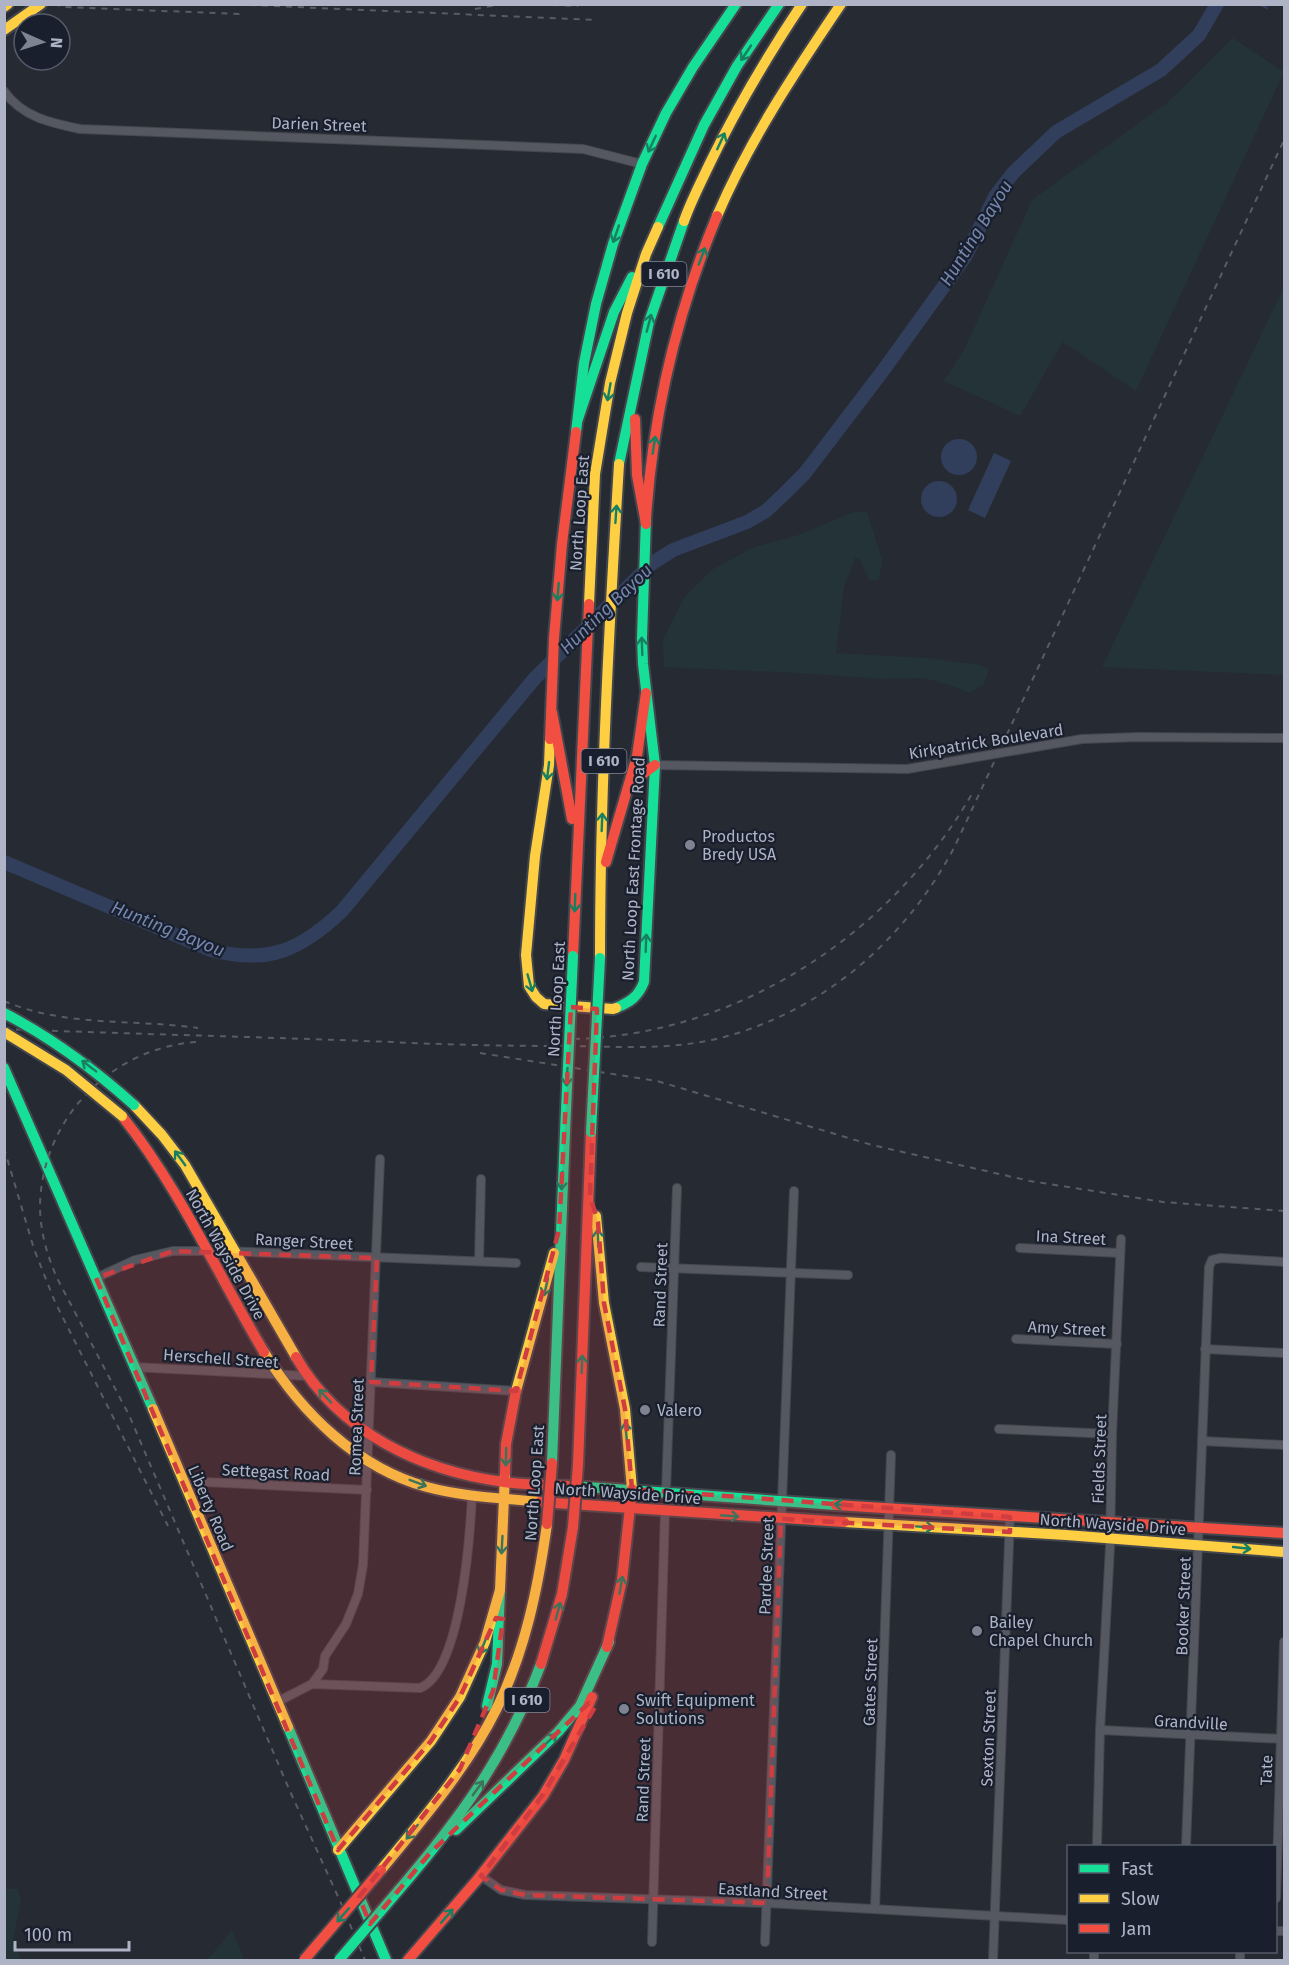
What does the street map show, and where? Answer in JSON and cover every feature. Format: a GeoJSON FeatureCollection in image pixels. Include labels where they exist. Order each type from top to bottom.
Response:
{"type":"FeatureCollection","features":[{"type":"Feature","properties":{"kind":"main road"},"geometry":{"type":"LineString","coordinates":[[4,7],[8,4]]}},
{"type":"Feature","properties":{"kind":"main road"},"geometry":{"type":"LineString","coordinates":[[4,30],[41,4]]}},
{"type":"Feature","properties":{"kind":"main road","name":"North Loop East Frontage Road"},"geometry":{"type":"LineString","coordinates":[[736,4],[693,67],[666,113],[642,164],[613,244],[596,304],[584,363],[562,544],[554,638],[549,765],[535,856],[526,955],[529,986],[534,995],[544,1004],[553,1006],[613,1009],[632,1001],[641,990],[645,974],[655,765],[642,647],[645,544],[649,479],[664,390],[675,342],[696,272],[720,208],[742,162],[841,4]]}},
{"type":"Feature","properties":{"kind":"main road","name":"North Loop East"},"geometry":{"type":"LineString","coordinates":[[304,1960],[381,1870],[460,1769],[484,1732],[516,1662],[536,1595],[547,1524],[552,1463],[561,1252],[559,1230],[595,474],[617,352],[646,254],[704,125],[737,66],[779,4]]}},
{"type":"Feature","properties":{"kind":"main road","name":"I 610"},"geometry":{"type":"LineString","coordinates":[[339,1960],[431,1852],[483,1783],[526,1704],[561,1600],[569,1561],[578,1465],[600,958],[600,880],[609,642],[619,461],[649,322],[690,205],[730,122],[771,51],[802,4]]}},
{"type":"Feature","properties":{"kind":"main road"},"geometry":{"type":"LineString","coordinates":[[578,419],[620,298],[646,254]]}},
{"type":"Feature","properties":{"kind":"main road"},"geometry":{"type":"LineString","coordinates":[[634,386],[637,475],[646,524]]}},
{"type":"Feature","properties":{"kind":"main road"},"geometry":{"type":"LineString","coordinates":[[600,880],[626,795],[642,730],[646,693]]}},
{"type":"Feature","properties":{"kind":"main road"},"geometry":{"type":"LineString","coordinates":[[552,712],[578,849]]}},
{"type":"Feature","properties":{"kind":"main road"},"geometry":{"type":"LineString","coordinates":[[626,795],[635,780],[655,765]]}},
{"type":"Feature","properties":{"kind":"main road","name":"North Wayside Drive"},"geometry":{"type":"LineString","coordinates":[[4,1013],[67,1050],[102,1076],[162,1135],[185,1165],[307,1377],[368,1435],[418,1461],[463,1474],[505,1482],[782,1499],[889,1509],[1284,1533]]}},
{"type":"Feature","properties":{"kind":"main road","name":"North Wayside Drive"},"geometry":{"type":"LineString","coordinates":[[4,1032],[64,1067],[122,1116],[158,1164],[254,1337],[280,1376],[308,1411],[330,1431],[369,1459],[421,1485],[472,1496],[630,1509],[1111,1538],[1284,1552]]}},
{"type":"Feature","properties":{"kind":"main road","name":"Liberty Road"},"geometry":{"type":"LineString","coordinates":[[4,1068],[184,1481],[386,1960]]}},
{"type":"Feature","properties":{"kind":"main road"},"geometry":{"type":"LineString","coordinates":[[408,1960],[481,1875],[543,1796],[568,1753],[595,1689],[609,1642],[622,1580],[632,1489],[625,1409],[604,1303],[598,1222],[590,1196]]}},
{"type":"Feature","properties":{"kind":"main road"},"geometry":{"type":"LineString","coordinates":[[460,1769],[493,1691],[499,1649],[506,1443],[516,1391],[542,1301],[559,1230]]}},
{"type":"Feature","properties":{"kind":"main road"},"geometry":{"type":"LineString","coordinates":[[338,1850],[431,1741],[460,1696],[485,1642],[500,1590]]}},
{"type":"Feature","properties":{"kind":"main road"},"geometry":{"type":"LineString","coordinates":[[431,1852],[475,1813],[566,1723],[580,1706],[609,1642]]}},
{"type":"Feature","properties":{"kind":"street","name":"Darien Street"},"geometry":{"type":"LineString","coordinates":[[4,91],[20,109],[53,124],[80,129],[582,149],[642,164]]}},
{"type":"Feature","properties":{"kind":"street","name":"Kirkpatrick Boulevard"},"geometry":{"type":"LineString","coordinates":[[655,765],[906,769],[1082,739],[1284,738]]}},
{"type":"Feature","properties":{"kind":"street","name":"Romea Street"},"geometry":{"type":"LineString","coordinates":[[312,1684],[322,1669],[325,1656],[346,1624],[358,1594],[363,1565],[380,1159]]}},
{"type":"Feature","properties":{"kind":"street"},"geometry":{"type":"LineString","coordinates":[[479,1261],[481,1179]]}},
{"type":"Feature","properties":{"kind":"street","name":"Rand Street"},"geometry":{"type":"LineString","coordinates":[[666,1491],[677,1188]]}},
{"type":"Feature","properties":{"kind":"street","name":"Pardee Street"},"geometry":{"type":"LineString","coordinates":[[765,1942],[794,1191]]}},
{"type":"Feature","properties":{"kind":"street","name":"Fields Street"},"geometry":{"type":"LineString","coordinates":[[1097,1845],[1100,1730],[1111,1538],[1112,1434],[1121,1239]]}},
{"type":"Feature","properties":{"kind":"street","name":"Ina Street"},"geometry":{"type":"LineString","coordinates":[[1020,1248],[1120,1253]]}},
{"type":"Feature","properties":{"kind":"street","name":"Ranger Street"},"geometry":{"type":"LineString","coordinates":[[96,1278],[135,1260],[173,1251],[236,1251],[516,1263]]}},
{"type":"Feature","properties":{"kind":"street","name":"Booker Street"},"geometry":{"type":"LineString","coordinates":[[1186,1845],[1209,1268],[1212,1260],[1221,1258],[1284,1262]]}},
{"type":"Feature","properties":{"kind":"street"},"geometry":{"type":"LineString","coordinates":[[640,1267],[848,1275]]}},
{"type":"Feature","properties":{"kind":"street","name":"Amy Street"},"geometry":{"type":"LineString","coordinates":[[1016,1339],[1117,1344]]}},
{"type":"Feature","properties":{"kind":"street"},"geometry":{"type":"LineString","coordinates":[[1205,1349],[1284,1353]]}},
{"type":"Feature","properties":{"kind":"street","name":"Herschell Street"},"geometry":{"type":"LineString","coordinates":[[134,1367],[307,1377]]}},
{"type":"Feature","properties":{"kind":"street"},"geometry":{"type":"LineString","coordinates":[[371,1382],[516,1391]]}},
{"type":"Feature","properties":{"kind":"street"},"geometry":{"type":"LineString","coordinates":[[999,1429],[1112,1434]]}},
{"type":"Feature","properties":{"kind":"street"},"geometry":{"type":"LineString","coordinates":[[1202,1441],[1284,1445]]}},
{"type":"Feature","properties":{"kind":"street","name":"Gates Street"},"geometry":{"type":"LineString","coordinates":[[875,1909],[891,1455]]}},
{"type":"Feature","properties":{"kind":"street","name":"Settegast Road"},"geometry":{"type":"LineString","coordinates":[[184,1481],[367,1490]]}},
{"type":"Feature","properties":{"kind":"street"},"geometry":{"type":"LineString","coordinates":[[277,1702],[312,1684],[420,1688],[433,1681],[449,1646],[463,1595],[472,1496]]}},
{"type":"Feature","properties":{"kind":"street","name":"Rand Street"},"geometry":{"type":"LineString","coordinates":[[652,1942],[665,1511]]}},
{"type":"Feature","properties":{"kind":"street","name":"Sexton Street"},"geometry":{"type":"LineString","coordinates":[[993,1960],[1010,1516]]}},
{"type":"Feature","properties":{"kind":"street","name":"Tate"},"geometry":{"type":"LineString","coordinates":[[1277,1853],[1284,1642]]}},
{"type":"Feature","properties":{"kind":"street","name":"Grandville"},"geometry":{"type":"LineString","coordinates":[[1100,1730],[1282,1739]]}},
{"type":"Feature","properties":{"kind":"street","name":"Eastland Street"},"geometry":{"type":"LineString","coordinates":[[481,1875],[501,1890],[525,1895],[767,1904],[1067,1920]]}},
{"type":"Feature","properties":{"kind":"highlighted area"},"geometry":{"type":"Polygon","coordinates":[[[571,1007],[597,1009],[590,1196],[598,1222],[604,1303],[625,1409],[632,1489],[1010,1517],[1010,1532],[781,1519],[767,1903],[525,1895],[501,1890],[481,1876],[542,1796],[595,1707],[589,1703],[431,1852],[370,1924],[359,1897],[460,1769],[493,1691],[503,1619],[496,1618],[460,1697],[431,1741],[338,1850],[96,1278],[173,1251],[377,1258],[371,1382],[516,1391],[559,1230],[571,1007]]]}},
{"type":"Feature","properties":{"kind":"shaded area"},"geometry":{"type":"Polygon","coordinates":[[[1233,38],[1284,72],[1136,391],[1063,342],[1020,416],[944,381],[964,350],[1032,200],[1168,102],[1233,38]]]}},
{"type":"Feature","properties":{"kind":"shaded area"},"geometry":{"type":"Polygon","coordinates":[[[1284,287],[1284,675],[1102,667],[1284,287]]]}},
{"type":"Feature","properties":{"kind":"shaded area"},"geometry":{"type":"Polygon","coordinates":[[[854,512],[867,512],[882,559],[879,580],[869,580],[860,560],[855,558],[844,587],[836,653],[926,658],[980,665],[989,670],[984,684],[970,693],[923,678],[883,679],[664,667],[663,640],[685,596],[713,569],[752,548],[798,535],[854,512]]]}},
{"type":"Feature","properties":{"kind":"shaded area"},"geometry":{"type":"Polygon","coordinates":[[[5,1889],[18,1889],[21,1900],[13,1941],[21,1960],[5,1960],[5,1889]]]}},
{"type":"Feature","properties":{"kind":"shaded area"},"geometry":{"type":"Polygon","coordinates":[[[232,1930],[244,1960],[207,1960],[232,1930]]]}},
{"type":"Feature","properties":{"kind":"water"},"geometry":{"type":"Polygon","coordinates":[[[959,439],[972,444],[977,457],[972,470],[959,475],[946,470],[941,457],[946,444],[959,439]]]}},
{"type":"Feature","properties":{"kind":"water"},"geometry":{"type":"Polygon","coordinates":[[[994,453],[1011,461],[985,518],[968,510],[994,453]]]}},
{"type":"Feature","properties":{"kind":"water"},"geometry":{"type":"Polygon","coordinates":[[[939,481],[952,486],[957,499],[952,512],[939,517],[926,512],[921,499],[926,486],[939,481]]]}},
{"type":"Feature","properties":{"kind":"waterway","name":"Hunting Bayou"},"geometry":{"type":"LineString","coordinates":[[4,862],[211,950],[250,956],[267,955],[282,951],[312,936],[342,911],[535,678],[651,564],[673,550],[747,522],[766,511],[805,473],[965,257],[996,195],[1013,173],[1056,132],[1161,70],[1199,35],[1217,4]]}},
{"type":"Feature","properties":{"kind":"waterway"},"geometry":{"type":"LineString","coordinates":[[1259,4],[1267,8]]}},
{"type":"Feature","properties":{"kind":"railway"},"geometry":{"type":"LineString","coordinates":[[54,4],[63,7],[240,14]]}},
{"type":"Feature","properties":{"kind":"railway"},"geometry":{"type":"LineString","coordinates":[[226,4],[596,20]]}},
{"type":"Feature","properties":{"kind":"railway"},"geometry":{"type":"LineString","coordinates":[[475,9],[502,4]]}},
{"type":"Feature","properties":{"kind":"railway"},"geometry":{"type":"LineString","coordinates":[[529,4],[578,6]]}},
{"type":"Feature","properties":{"kind":"railway"},"geometry":{"type":"LineString","coordinates":[[4,1029],[460,1045],[616,1047],[678,1045],[720,1038],[775,1019],[838,983],[866,961],[915,909],[954,848],[1284,140]]}},
{"type":"Feature","properties":{"kind":"railway"},"geometry":{"type":"LineString","coordinates":[[574,1039],[635,1033],[694,1019],[751,996],[805,967],[855,931],[900,890],[940,843],[973,792]]}},
{"type":"Feature","properties":{"kind":"railway"},"geometry":{"type":"LineString","coordinates":[[4,1001],[27,1009],[75,1019],[198,1028]]}},
{"type":"Feature","properties":{"kind":"railway"},"geometry":{"type":"LineString","coordinates":[[196,1042],[165,1047],[136,1058],[110,1074],[87,1093],[68,1117],[53,1144],[44,1174],[40,1205],[43,1234],[47,1253],[58,1280],[129,1415],[365,1960]]}},
{"type":"Feature","properties":{"kind":"railway"},"geometry":{"type":"LineString","coordinates":[[480,1053],[657,1081],[872,1145],[1030,1181],[1163,1202],[1284,1211]]}},
{"type":"Feature","properties":{"kind":"railway"},"geometry":{"type":"LineString","coordinates":[[4,1148],[34,1249],[55,1302],[168,1526]]}},
{"type":"Feature","properties":{"kind":"traffic: fast"},"geometry":{"type":"LineString","coordinates":[[576,432],[584,363],[596,304],[613,244],[642,164],[666,113],[693,67],[736,4]]}},
{"type":"Feature","properties":{"kind":"traffic: fast"},"geometry":{"type":"LineString","coordinates":[[658,227],[704,125],[737,66],[779,4]]}},
{"type":"Feature","properties":{"kind":"traffic: fast"},"geometry":{"type":"LineString","coordinates":[[619,464],[649,322],[684,221]]}},
{"type":"Feature","properties":{"kind":"traffic: fast"},"geometry":{"type":"LineString","coordinates":[[578,419],[614,312],[632,277]]}},
{"type":"Feature","properties":{"kind":"traffic: fast"},"geometry":{"type":"LineString","coordinates":[[616,1008],[633,998],[644,982],[655,765],[642,638],[646,518]]}},
{"type":"Feature","properties":{"kind":"traffic: fast"},"geometry":{"type":"LineString","coordinates":[[565,1132],[573,956]]}},
{"type":"Feature","properties":{"kind":"traffic: fast"},"geometry":{"type":"LineString","coordinates":[[591,1132],[600,958]]}},
{"type":"Feature","properties":{"kind":"traffic: fast"},"geometry":{"type":"LineString","coordinates":[[4,1013],[72,1055],[134,1105]]}},
{"type":"Feature","properties":{"kind":"traffic: fast"},"geometry":{"type":"LineString","coordinates":[[4,1068],[153,1409]]}},
{"type":"Feature","properties":{"kind":"traffic: fast"},"geometry":{"type":"LineString","coordinates":[[552,1463],[565,1132]]}},
{"type":"Feature","properties":{"kind":"traffic: fast"},"geometry":{"type":"LineString","coordinates":[[573,1486],[836,1505]]}},
{"type":"Feature","properties":{"kind":"traffic: fast"},"geometry":{"type":"LineString","coordinates":[[487,1706],[497,1664],[500,1590]]}},
{"type":"Feature","properties":{"kind":"traffic: fast"},"geometry":{"type":"LineString","coordinates":[[456,1830],[558,1732],[580,1706],[609,1642]]}},
{"type":"Feature","properties":{"kind":"traffic: fast"},"geometry":{"type":"LineString","coordinates":[[398,1891],[442,1838],[480,1784],[513,1727],[541,1664]]}},
{"type":"Feature","properties":{"kind":"traffic: fast"},"geometry":{"type":"LineString","coordinates":[[288,1727],[386,1960]]}},
{"type":"Feature","properties":{"kind":"traffic: fast"},"geometry":{"type":"LineString","coordinates":[[339,1960],[398,1891]]}},
{"type":"Feature","properties":{"kind":"traffic: slow"},"geometry":{"type":"LineString","coordinates":[[4,7],[8,4]]}},
{"type":"Feature","properties":{"kind":"traffic: slow"},"geometry":{"type":"LineString","coordinates":[[4,30],[41,4]]}},
{"type":"Feature","properties":{"kind":"traffic: slow"},"geometry":{"type":"LineString","coordinates":[[684,221],[731,122],[765,62],[802,4]]}},
{"type":"Feature","properties":{"kind":"traffic: slow"},"geometry":{"type":"LineString","coordinates":[[717,216],[758,134],[841,4]]}},
{"type":"Feature","properties":{"kind":"traffic: slow"},"geometry":{"type":"LineString","coordinates":[[589,604],[595,474],[610,383],[627,313],[646,254],[658,227]]}},
{"type":"Feature","properties":{"kind":"traffic: slow"},"geometry":{"type":"LineString","coordinates":[[600,958],[606,711],[619,464]]}},
{"type":"Feature","properties":{"kind":"traffic: slow"},"geometry":{"type":"LineString","coordinates":[[550,739],[549,765],[535,856],[526,955],[529,986],[544,1004],[616,1008]]}},
{"type":"Feature","properties":{"kind":"traffic: slow"},"geometry":{"type":"LineString","coordinates":[[4,1032],[66,1070],[122,1116]]}},
{"type":"Feature","properties":{"kind":"traffic: slow"},"geometry":{"type":"LineString","coordinates":[[134,1105],[162,1135],[185,1165],[296,1357]]}},
{"type":"Feature","properties":{"kind":"traffic: slow"},"geometry":{"type":"LineString","coordinates":[[596,1216],[604,1303],[625,1409],[632,1489]]}},
{"type":"Feature","properties":{"kind":"traffic: slow"},"geometry":{"type":"LineString","coordinates":[[516,1391],[554,1253]]}},
{"type":"Feature","properties":{"kind":"traffic: slow"},"geometry":{"type":"LineString","coordinates":[[264,1352],[295,1396],[313,1416],[354,1452],[377,1466],[427,1487],[483,1497],[540,1502]]}},
{"type":"Feature","properties":{"kind":"traffic: slow"},"geometry":{"type":"LineString","coordinates":[[153,1409],[288,1727]]}},
{"type":"Feature","properties":{"kind":"traffic: slow"},"geometry":{"type":"LineString","coordinates":[[338,1850],[431,1741],[460,1697],[485,1642],[500,1590],[505,1474]]}},
{"type":"Feature","properties":{"kind":"traffic: slow"},"geometry":{"type":"LineString","coordinates":[[844,1522],[1066,1535],[1284,1552]]}},
{"type":"Feature","properties":{"kind":"traffic: slow"},"geometry":{"type":"LineString","coordinates":[[381,1870],[458,1773],[496,1710],[523,1643],[547,1524]]}},
{"type":"Feature","properties":{"kind":"traffic: jam"},"geometry":{"type":"LineString","coordinates":[[646,518],[654,440],[669,364],[690,289],[717,216]]}},
{"type":"Feature","properties":{"kind":"traffic: jam"},"geometry":{"type":"LineString","coordinates":[[635,419],[637,475],[646,524]]}},
{"type":"Feature","properties":{"kind":"traffic: jam"},"geometry":{"type":"LineString","coordinates":[[550,739],[554,638],[562,544],[576,432]]}},
{"type":"Feature","properties":{"kind":"traffic: jam"},"geometry":{"type":"LineString","coordinates":[[573,956],[589,604]]}},
{"type":"Feature","properties":{"kind":"traffic: jam"},"geometry":{"type":"LineString","coordinates":[[606,862],[637,756],[646,693]]}},
{"type":"Feature","properties":{"kind":"traffic: jam"},"geometry":{"type":"LineString","coordinates":[[552,712],[572,819]]}},
{"type":"Feature","properties":{"kind":"traffic: jam"},"geometry":{"type":"LineString","coordinates":[[631,787],[635,780],[655,765]]}},
{"type":"Feature","properties":{"kind":"traffic: jam"},"geometry":{"type":"LineString","coordinates":[[122,1116],[180,1202],[264,1352]]}},
{"type":"Feature","properties":{"kind":"traffic: jam"},"geometry":{"type":"LineString","coordinates":[[578,1465],[591,1132]]}},
{"type":"Feature","properties":{"kind":"traffic: jam"},"geometry":{"type":"LineString","coordinates":[[296,1357],[335,1407],[359,1427],[385,1444],[413,1457],[473,1477],[513,1483],[573,1486]]}},
{"type":"Feature","properties":{"kind":"traffic: jam"},"geometry":{"type":"LineString","coordinates":[[505,1474],[506,1444],[516,1391]]}},
{"type":"Feature","properties":{"kind":"traffic: jam"},"geometry":{"type":"LineString","coordinates":[[547,1524],[552,1463]]}},
{"type":"Feature","properties":{"kind":"traffic: jam"},"geometry":{"type":"LineString","coordinates":[[573,1527],[578,1465]]}},
{"type":"Feature","properties":{"kind":"traffic: jam"},"geometry":{"type":"LineString","coordinates":[[607,1647],[622,1580],[632,1489]]}},
{"type":"Feature","properties":{"kind":"traffic: jam"},"geometry":{"type":"LineString","coordinates":[[540,1502],[844,1522]]}},
{"type":"Feature","properties":{"kind":"traffic: jam"},"geometry":{"type":"LineString","coordinates":[[836,1505],[1284,1533]]}},
{"type":"Feature","properties":{"kind":"traffic: jam"},"geometry":{"type":"LineString","coordinates":[[541,1664],[562,1594],[573,1527]]}},
{"type":"Feature","properties":{"kind":"traffic: jam"},"geometry":{"type":"LineString","coordinates":[[408,1960],[477,1880],[543,1796],[564,1760],[592,1697]]}},
{"type":"Feature","properties":{"kind":"traffic: jam"},"geometry":{"type":"LineString","coordinates":[[304,1960],[381,1870]]}},
{"type":"Feature","properties":{"kind":"place","name":"Productos Bredy USA"},"geometry":{"type":"Point","coordinates":[690,845]}},
{"type":"Feature","properties":{"kind":"place","name":"Valero"},"geometry":{"type":"Point","coordinates":[645,1410]}},
{"type":"Feature","properties":{"kind":"place","name":"Bailey Chapel Church"},"geometry":{"type":"Point","coordinates":[977,1631]}},
{"type":"Feature","properties":{"kind":"place","name":"Swift Equipment Solutions"},"geometry":{"type":"Point","coordinates":[624,1709]}}]}
